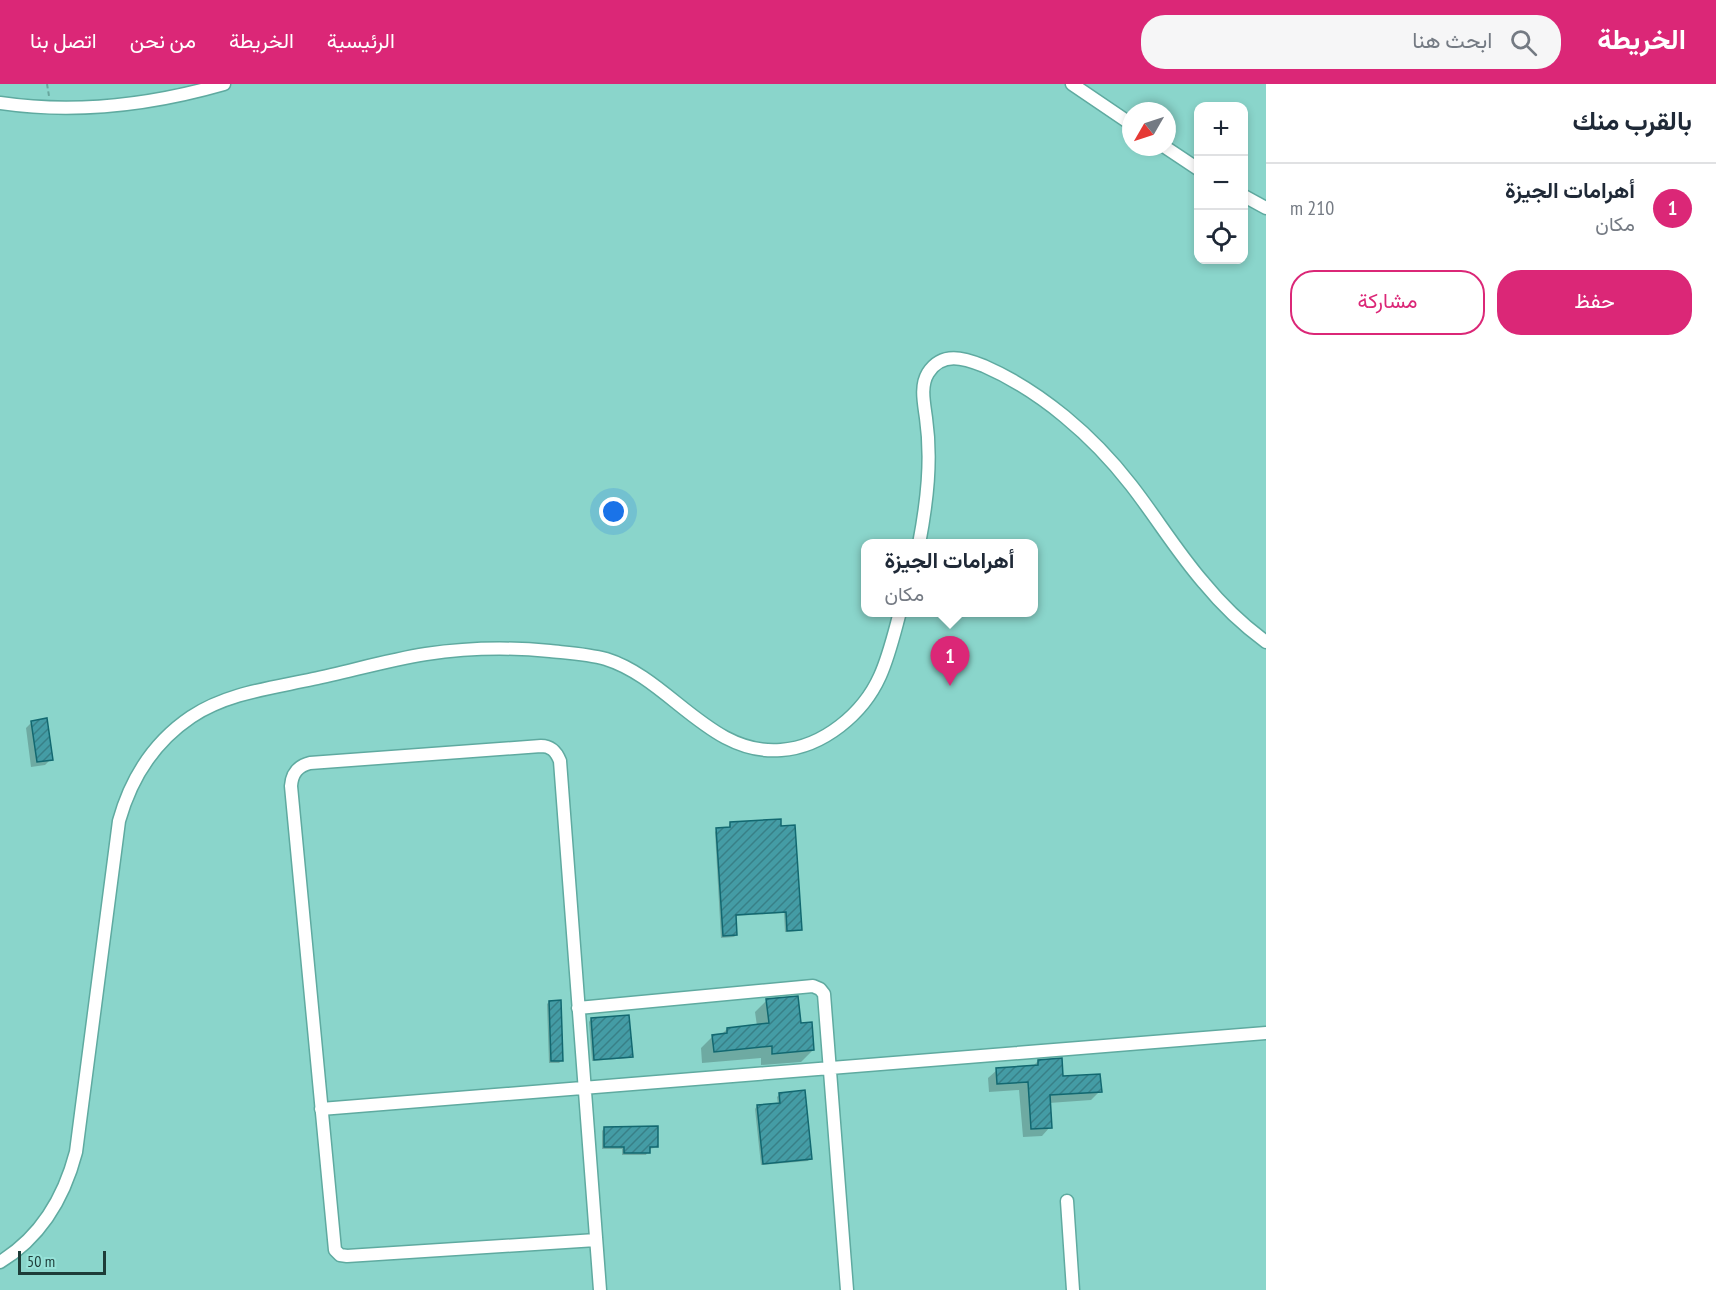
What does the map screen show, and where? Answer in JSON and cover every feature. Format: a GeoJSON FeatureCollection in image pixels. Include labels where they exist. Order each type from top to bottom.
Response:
{"type":"FeatureCollection","features":[{"type":"Feature","properties":{"kind":"lane"},"geometry":{"type":"LineString","coordinates":[[0,103],[50,108],[99,107],[142,102],[224,84]]}},
{"type":"Feature","properties":{"kind":"lane"},"geometry":{"type":"LineString","coordinates":[[1072,84],[1122,118]]}},
{"type":"Feature","properties":{"kind":"lane"},"geometry":{"type":"LineString","coordinates":[[1176,154],[1194,166]]}},
{"type":"Feature","properties":{"kind":"lane"},"geometry":{"type":"LineString","coordinates":[[1248,198],[1266,208]]}},
{"type":"Feature","properties":{"kind":"lane"},"geometry":{"type":"LineString","coordinates":[[920,539],[926,501],[929,457],[923,385],[929,371],[941,361],[956,357],[963,358],[993,370],[1032,393],[1087,437],[1111,460],[1131,485],[1209,590],[1231,614],[1266,642]]}},
{"type":"Feature","properties":{"kind":"lane"},"geometry":{"type":"LineString","coordinates":[[0,1262],[19,1249],[42,1226],[60,1198],[72,1168],[76,1152],[119,821],[128,793],[141,767],[159,744],[181,725],[205,709],[232,698],[389,661],[446,652],[519,649],[583,654],[609,660],[634,672],[733,742],[769,751],[794,749],[817,740],[839,727],[867,699],[885,666],[899,617]]}},
{"type":"Feature","properties":{"kind":"lane"},"geometry":{"type":"LineString","coordinates":[[596,1240],[347,1256],[340,1255],[335,1250],[291,786],[293,775],[305,765],[541,746],[555,751],[560,760],[600,1290]]}},
{"type":"Feature","properties":{"kind":"lane"},"geometry":{"type":"LineString","coordinates":[[578,1008],[813,986],[820,988],[824,994],[847,1290]]}},
{"type":"Feature","properties":{"kind":"lane"},"geometry":{"type":"LineString","coordinates":[[321,1109],[1266,1033]]}},
{"type":"Feature","properties":{"kind":"lane"},"geometry":{"type":"LineString","coordinates":[[1067,1201],[1073,1290]]}},
{"type":"Feature","properties":{"kind":"building"},"geometry":{"type":"Polygon","coordinates":[[[47,718],[53,760],[37,762],[31,721],[47,718]]]}},
{"type":"Feature","properties":{"kind":"building"},"geometry":{"type":"Polygon","coordinates":[[[781,819],[781,826],[795,825],[802,930],[787,931],[786,912],[736,915],[737,935],[723,936],[716,828],[730,827],[730,822],[781,819]]]}},
{"type":"Feature","properties":{"kind":"building"},"geometry":{"type":"Polygon","coordinates":[[[798,996],[801,1023],[812,1022],[814,1050],[772,1054],[772,1046],[714,1052],[712,1035],[727,1033],[727,1028],[769,1023],[766,999],[798,996]]]}},
{"type":"Feature","properties":{"kind":"building"},"geometry":{"type":"Polygon","coordinates":[[[561,1000],[563,1061],[551,1061],[549,1001],[561,1000]]]}},
{"type":"Feature","properties":{"kind":"building"},"geometry":{"type":"Polygon","coordinates":[[[629,1015],[633,1057],[594,1060],[591,1018],[629,1015]]]}},
{"type":"Feature","properties":{"kind":"building"},"geometry":{"type":"Polygon","coordinates":[[[1062,1058],[1063,1076],[1100,1074],[1102,1092],[1050,1095],[1052,1128],[1031,1129],[1028,1082],[997,1084],[996,1068],[1038,1065],[1038,1060],[1062,1058]]]}},
{"type":"Feature","properties":{"kind":"building"},"geometry":{"type":"Polygon","coordinates":[[[805,1090],[812,1159],[763,1164],[757,1105],[780,1103],[779,1093],[805,1090]]]}},
{"type":"Feature","properties":{"kind":"building"},"geometry":{"type":"Polygon","coordinates":[[[658,1126],[658,1147],[650,1147],[650,1153],[624,1153],[624,1147],[604,1147],[604,1127],[658,1126]]]}},
{"type":"Feature","properties":{"kind":"place","name":"أهرامات الجيزة"},"geometry":{"type":"Point","coordinates":[950,686]}}]}
